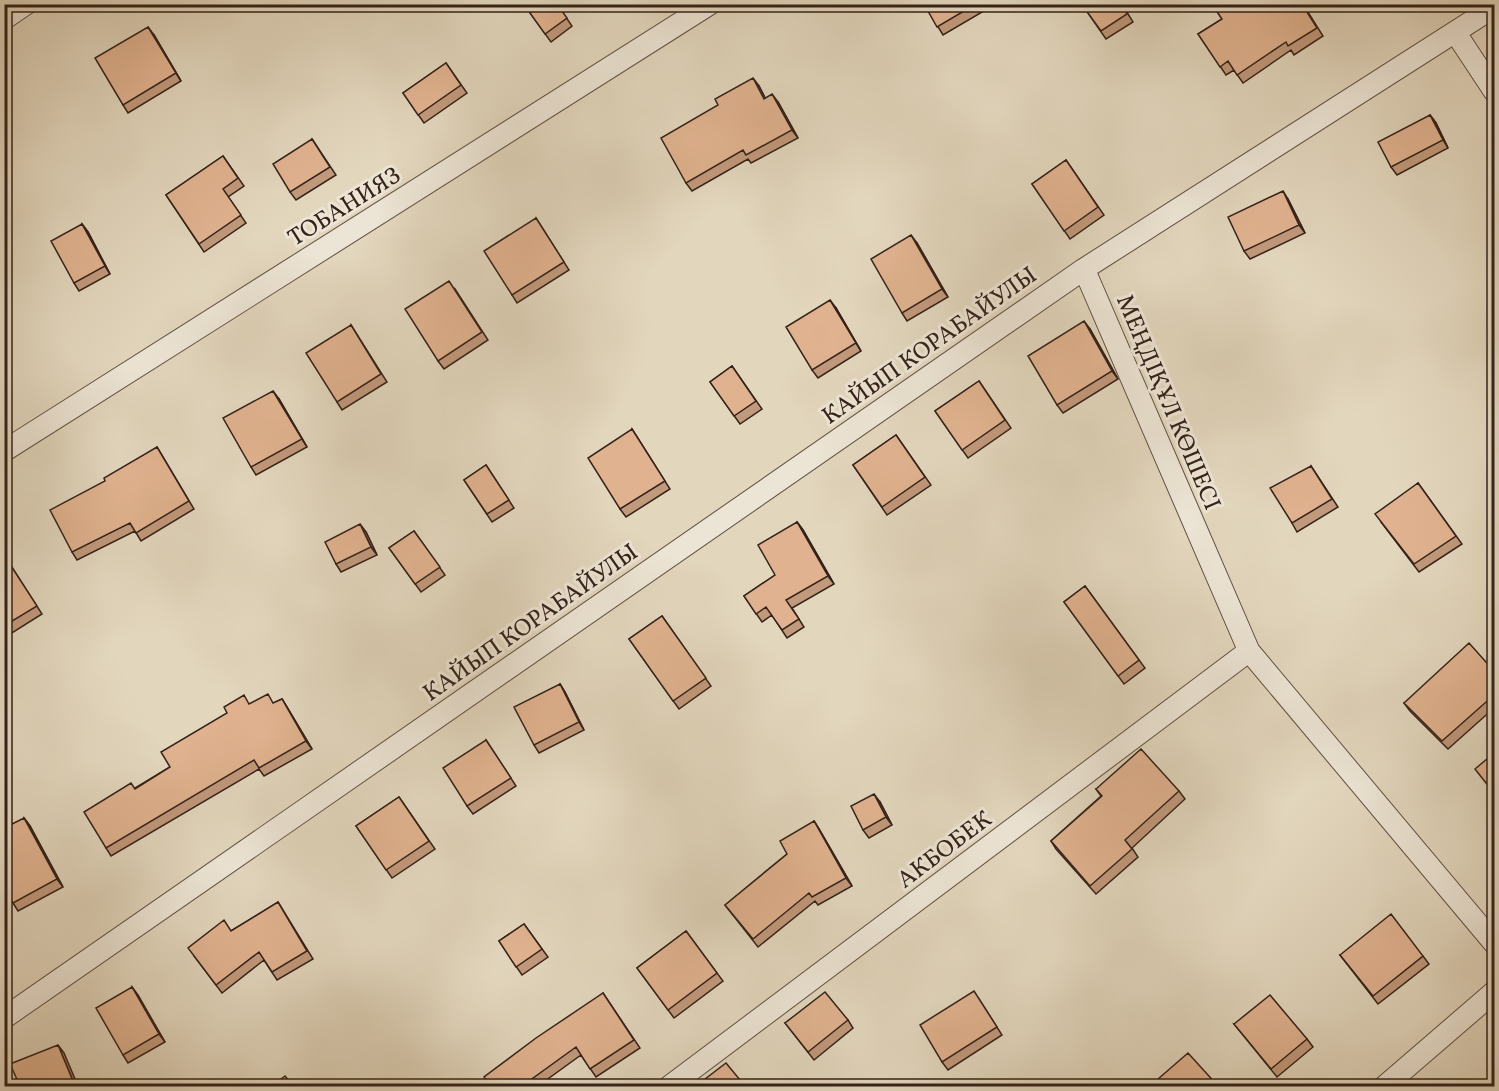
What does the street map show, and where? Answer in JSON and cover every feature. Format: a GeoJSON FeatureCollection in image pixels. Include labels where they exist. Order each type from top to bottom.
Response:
{"type":"FeatureCollection","features":[{"type":"Feature","properties":{"kind":"street"},"geometry":{"type":"LineString","coordinates":[[4,19],[26,4]]}},
{"type":"Feature","properties":{"kind":"street","name":"ТОБАНИЯЗ"},"geometry":{"type":"LineString","coordinates":[[4,451],[710,4]]}},
{"type":"Feature","properties":{"kind":"street"},"geometry":{"type":"LineString","coordinates":[[1084,269],[1494,7]]}},
{"type":"Feature","properties":{"kind":"street"},"geometry":{"type":"LineString","coordinates":[[1455,32],[1494,91]]}},
{"type":"Feature","properties":{"kind":"street","name":"МЕҢДІҚҰЛ КӨШЕСІ"},"geometry":{"type":"LineString","coordinates":[[1084,269],[1250,651],[1494,944]]}},
{"type":"Feature","properties":{"kind":"street","name":"КАЙЫП КОРАБАЙУЛЫ"},"geometry":{"type":"LineString","coordinates":[[4,1018],[1084,269]]}},
{"type":"Feature","properties":{"kind":"street","name":"АКБОБЕК"},"geometry":{"type":"LineString","coordinates":[[670,1086],[1250,651]]}},
{"type":"Feature","properties":{"kind":"street"},"geometry":{"type":"LineString","coordinates":[[1385,1086],[1494,992]]}},
{"type":"Feature","properties":{"kind":"building"},"geometry":{"type":"Polygon","coordinates":[[[542,4],[557,4],[567,18],[545,34],[530,13],[542,4]]]}},
{"type":"Feature","properties":{"kind":"building"},"geometry":{"type":"Polygon","coordinates":[[[924,4],[976,4],[937,27],[924,4]]]}},
{"type":"Feature","properties":{"kind":"building"},"geometry":{"type":"Polygon","coordinates":[[[1085,4],[1121,4],[1127,14],[1101,31],[1083,6],[1085,4]]]}},
{"type":"Feature","properties":{"kind":"building"},"geometry":{"type":"Polygon","coordinates":[[[1212,4],[1302,4],[1317,28],[1288,46],[1286,42],[1237,75],[1228,61],[1220,67],[1198,34],[1222,19],[1212,4]]]}},
{"type":"Feature","properties":{"kind":"building"},"geometry":{"type":"Polygon","coordinates":[[[148,27],[176,73],[123,105],[95,58],[148,27]]]}},
{"type":"Feature","properties":{"kind":"building"},"geometry":{"type":"Polygon","coordinates":[[[446,63],[461,85],[418,115],[403,93],[446,63]]]}},
{"type":"Feature","properties":{"kind":"building"},"geometry":{"type":"Polygon","coordinates":[[[753,78],[764,99],[772,94],[792,130],[746,155],[743,150],[686,183],[661,138],[718,105],[715,99],[753,78]]]}},
{"type":"Feature","properties":{"kind":"building"},"geometry":{"type":"Polygon","coordinates":[[[1430,115],[1443,140],[1391,167],[1378,142],[1430,115]]]}},
{"type":"Feature","properties":{"kind":"building"},"geometry":{"type":"Polygon","coordinates":[[[312,139],[330,167],[290,192],[273,164],[312,139]]]}},
{"type":"Feature","properties":{"kind":"building"},"geometry":{"type":"Polygon","coordinates":[[[223,156],[238,178],[223,189],[241,215],[199,244],[166,195],[223,156]]]}},
{"type":"Feature","properties":{"kind":"building"},"geometry":{"type":"Polygon","coordinates":[[[1066,160],[1098,207],[1064,231],[1032,184],[1066,160]]]}},
{"type":"Feature","properties":{"kind":"building"},"geometry":{"type":"Polygon","coordinates":[[[1283,191],[1299,225],[1244,251],[1228,217],[1283,191]]]}},
{"type":"Feature","properties":{"kind":"building"},"geometry":{"type":"Polygon","coordinates":[[[536,218],[564,262],[512,295],[484,251],[536,218]]]}},
{"type":"Feature","properties":{"kind":"building"},"geometry":{"type":"Polygon","coordinates":[[[82,224],[105,266],[74,283],[51,241],[82,224]]]}},
{"type":"Feature","properties":{"kind":"building"},"geometry":{"type":"Polygon","coordinates":[[[911,235],[942,289],[902,313],[871,259],[911,235]]]}},
{"type":"Feature","properties":{"kind":"building"},"geometry":{"type":"Polygon","coordinates":[[[449,281],[482,332],[438,361],[405,309],[449,281]]]}},
{"type":"Feature","properties":{"kind":"building"},"geometry":{"type":"Polygon","coordinates":[[[830,300],[856,343],[812,370],[786,327],[830,300]]]}},
{"type":"Feature","properties":{"kind":"building"},"geometry":{"type":"Polygon","coordinates":[[[1084,321],[1112,371],[1057,405],[1028,356],[1084,321]]]}},
{"type":"Feature","properties":{"kind":"building"},"geometry":{"type":"Polygon","coordinates":[[[351,325],[381,374],[337,402],[306,353],[351,325]]]}},
{"type":"Feature","properties":{"kind":"building"},"geometry":{"type":"Polygon","coordinates":[[[732,366],[756,401],[734,416],[710,382],[732,366]]]}},
{"type":"Feature","properties":{"kind":"building"},"geometry":{"type":"Polygon","coordinates":[[[979,381],[1005,420],[962,450],[935,411],[979,381]]]}},
{"type":"Feature","properties":{"kind":"building"},"geometry":{"type":"Polygon","coordinates":[[[273,391],[302,439],[251,467],[223,418],[273,391]]]}},
{"type":"Feature","properties":{"kind":"building"},"geometry":{"type":"Polygon","coordinates":[[[632,429],[665,481],[620,509],[588,458],[632,429]]]}},
{"type":"Feature","properties":{"kind":"building"},"geometry":{"type":"Polygon","coordinates":[[[896,435],[925,477],[882,507],[853,465],[896,435]]]}},
{"type":"Feature","properties":{"kind":"building"},"geometry":{"type":"Polygon","coordinates":[[[157,447],[189,501],[136,533],[130,523],[72,552],[50,510],[105,481],[104,478],[157,447]]]}},
{"type":"Feature","properties":{"kind":"building"},"geometry":{"type":"Polygon","coordinates":[[[486,465],[509,500],[487,514],[464,480],[486,465]]]}},
{"type":"Feature","properties":{"kind":"building"},"geometry":{"type":"Polygon","coordinates":[[[1311,466],[1332,499],[1292,523],[1270,488],[1311,466]]]}},
{"type":"Feature","properties":{"kind":"building"},"geometry":{"type":"Polygon","coordinates":[[[1418,483],[1456,536],[1414,564],[1375,514],[1418,483]]]}},
{"type":"Feature","properties":{"kind":"building"},"geometry":{"type":"Polygon","coordinates":[[[797,522],[828,576],[786,600],[799,619],[782,630],[766,607],[756,614],[744,596],[775,575],[758,545],[797,522]]]}},
{"type":"Feature","properties":{"kind":"building"},"geometry":{"type":"Polygon","coordinates":[[[360,524],[371,547],[336,564],[325,542],[360,524]]]}},
{"type":"Feature","properties":{"kind":"building"},"geometry":{"type":"Polygon","coordinates":[[[414,531],[440,567],[415,584],[389,548],[414,531]]]}},
{"type":"Feature","properties":{"kind":"building"},"geometry":{"type":"Polygon","coordinates":[[[4,555],[37,606],[4,626],[4,555]]]}},
{"type":"Feature","properties":{"kind":"building"},"geometry":{"type":"Polygon","coordinates":[[[1085,586],[1139,660],[1118,676],[1064,602],[1085,586]]]}},
{"type":"Feature","properties":{"kind":"building"},"geometry":{"type":"Polygon","coordinates":[[[662,616],[706,678],[673,701],[629,639],[662,616]]]}},
{"type":"Feature","properties":{"kind":"building"},"geometry":{"type":"Polygon","coordinates":[[[1469,643],[1494,671],[1494,695],[1442,741],[1404,703],[1469,643]]]}},
{"type":"Feature","properties":{"kind":"building"},"geometry":{"type":"Polygon","coordinates":[[[560,684],[579,722],[534,745],[514,707],[560,684]]]}},
{"type":"Feature","properties":{"kind":"building"},"geometry":{"type":"Polygon","coordinates":[[[268,694],[273,703],[282,699],[306,741],[259,768],[254,760],[106,848],[84,812],[131,783],[135,789],[170,767],[161,752],[227,713],[224,707],[244,695],[249,704],[268,694]]]}},
{"type":"Feature","properties":{"kind":"building"},"geometry":{"type":"Polygon","coordinates":[[[486,740],[511,778],[467,806],[443,768],[486,740]]]}},
{"type":"Feature","properties":{"kind":"building"},"geometry":{"type":"Polygon","coordinates":[[[1141,749],[1179,791],[1125,840],[1132,849],[1090,886],[1051,841],[1102,796],[1096,789],[1141,749]]]}},
{"type":"Feature","properties":{"kind":"building"},"geometry":{"type":"Polygon","coordinates":[[[1494,753],[1494,793],[1475,769],[1494,753]]]}},
{"type":"Feature","properties":{"kind":"building"},"geometry":{"type":"Polygon","coordinates":[[[874,794],[886,817],[863,830],[851,806],[874,794]]]}},
{"type":"Feature","properties":{"kind":"building"},"geometry":{"type":"Polygon","coordinates":[[[399,797],[429,841],[386,870],[356,826],[399,797]]]}},
{"type":"Feature","properties":{"kind":"building"},"geometry":{"type":"Polygon","coordinates":[[[24,818],[57,879],[13,903],[4,888],[4,828],[24,818]]]}},
{"type":"Feature","properties":{"kind":"building"},"geometry":{"type":"Polygon","coordinates":[[[814,821],[846,878],[812,897],[809,893],[753,939],[725,905],[787,854],[780,841],[814,821]]]}},
{"type":"Feature","properties":{"kind":"building"},"geometry":{"type":"Polygon","coordinates":[[[278,902],[307,951],[272,972],[259,952],[216,985],[188,948],[224,920],[231,931],[278,902]]]}},
{"type":"Feature","properties":{"kind":"building"},"geometry":{"type":"Polygon","coordinates":[[[1391,914],[1423,956],[1373,996],[1340,955],[1391,914]]]}},
{"type":"Feature","properties":{"kind":"building"},"geometry":{"type":"Polygon","coordinates":[[[524,924],[542,949],[516,967],[499,941],[524,924]]]}},
{"type":"Feature","properties":{"kind":"building"},"geometry":{"type":"Polygon","coordinates":[[[686,931],[717,973],[668,1010],[637,968],[686,931]]]}},
{"type":"Feature","properties":{"kind":"building"},"geometry":{"type":"Polygon","coordinates":[[[132,987],[159,1034],[123,1055],[96,1008],[132,987]]]}},
{"type":"Feature","properties":{"kind":"building"},"geometry":{"type":"Polygon","coordinates":[[[974,991],[997,1027],[942,1062],[920,1025],[974,991]]]}},
{"type":"Feature","properties":{"kind":"building"},"geometry":{"type":"Polygon","coordinates":[[[825,992],[848,1020],[808,1052],[785,1023],[825,992]]]}},
{"type":"Feature","properties":{"kind":"building"},"geometry":{"type":"Polygon","coordinates":[[[603,993],[634,1040],[590,1069],[576,1047],[522,1086],[491,1086],[484,1077],[536,1038],[603,993]]]}},
{"type":"Feature","properties":{"kind":"building"},"geometry":{"type":"Polygon","coordinates":[[[1270,995],[1307,1039],[1271,1069],[1234,1024],[1270,995]]]}},
{"type":"Feature","properties":{"kind":"building"},"geometry":{"type":"Polygon","coordinates":[[[58,1045],[75,1086],[20,1086],[10,1064],[58,1045]]]}},
{"type":"Feature","properties":{"kind":"building"},"geometry":{"type":"Polygon","coordinates":[[[1188,1053],[1218,1086],[1150,1086],[1188,1053]]]}},
{"type":"Feature","properties":{"kind":"building"},"geometry":{"type":"Polygon","coordinates":[[[726,1063],[745,1086],[696,1086],[726,1063]]]}},
{"type":"Feature","properties":{"kind":"building"},"geometry":{"type":"Polygon","coordinates":[[[285,1076],[293,1086],[272,1086],[285,1076]]]}}]}
